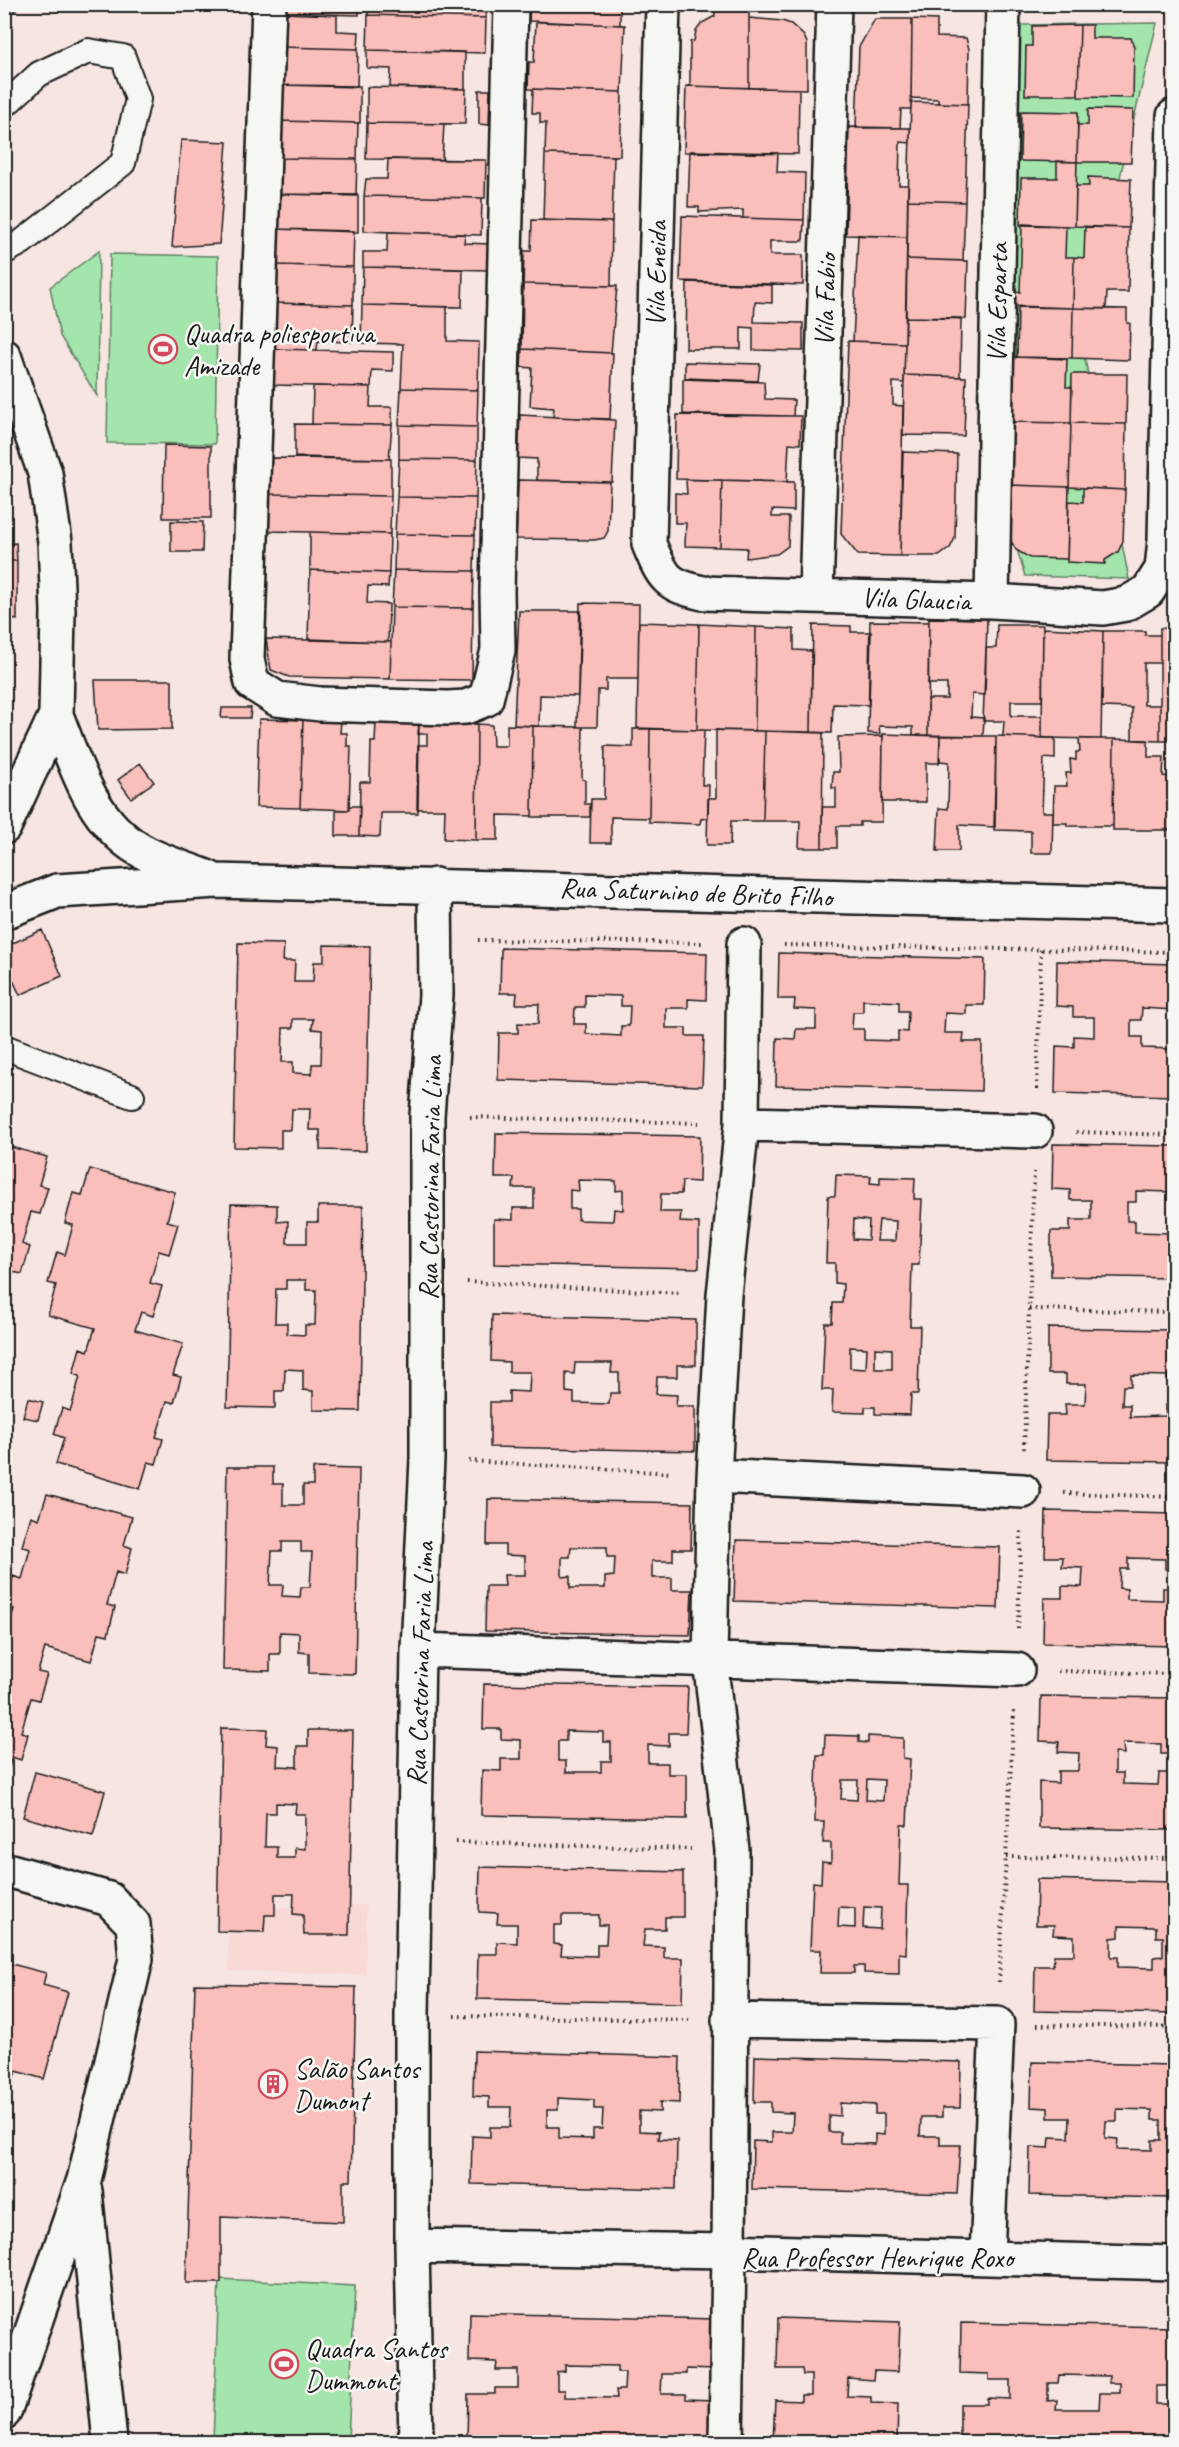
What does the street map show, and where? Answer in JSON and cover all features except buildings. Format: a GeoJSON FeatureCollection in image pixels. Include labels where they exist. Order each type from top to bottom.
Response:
{"type":"FeatureCollection","features":[{"type":"Feature","properties":{"kind":"street"},"geometry":{"type":"LineString","coordinates":[[269,4],[247,659],[252,683],[277,699],[320,704],[448,708],[466,707],[486,699],[498,650],[497,591],[511,4]]}},
{"type":"Feature","properties":{"kind":"street","name":"Vila Eneida"},"geometry":{"type":"LineString","coordinates":[[649,544],[663,4]]}},
{"type":"Feature","properties":{"kind":"street","name":"Vila Fabio"},"geometry":{"type":"LineString","coordinates":[[816,596],[834,4]]}},
{"type":"Feature","properties":{"kind":"street","name":"Vila Esparta"},"geometry":{"type":"LineString","coordinates":[[992,601],[1003,4]]}},
{"type":"Feature","properties":{"kind":"street","name":"Vila Glaucia"},"geometry":{"type":"LineString","coordinates":[[649,544],[667,579],[679,588],[702,593],[992,601],[1103,608],[1126,604],[1148,591],[1161,569],[1165,540],[1174,116]]}},
{"type":"Feature","properties":{"kind":"street"},"geometry":{"type":"LineString","coordinates":[[4,356],[45,473],[55,542],[58,611],[56,715],[4,827]]}},
{"type":"Feature","properties":{"kind":"street","name":"Rua Saturnino de Brito Filho"},"geometry":{"type":"LineString","coordinates":[[56,715],[81,779],[107,824],[141,850],[217,881]]}},
{"type":"Feature","properties":{"kind":"street","name":"Rua Saturnino de Brito Filho"},"geometry":{"type":"LineString","coordinates":[[4,912],[57,891],[217,881],[1174,905]]}},
{"type":"Feature","properties":{"kind":"street","name":"Rua Castorina Faria Lima"},"geometry":{"type":"LineString","coordinates":[[416,2442],[412,2246],[412,2015],[418,1650],[427,1459],[427,1116],[436,995],[435,885]]}},
{"type":"Feature","properties":{"kind":"street"},"geometry":{"type":"LineString","coordinates":[[412,2246],[729,2251],[732,1850],[710,1659],[714,1476],[724,1295],[742,1124],[744,944]]}},
{"type":"Feature","properties":{"kind":"street"},"geometry":{"type":"LineString","coordinates":[[742,1124],[1035,1131]]}},
{"type":"Feature","properties":{"kind":"street"},"geometry":{"type":"LineString","coordinates":[[714,1476],[1023,1491]]}},
{"type":"Feature","properties":{"kind":"street"},"geometry":{"type":"LineString","coordinates":[[418,1650],[1017,1670]]}},
{"type":"Feature","properties":{"kind":"street"},"geometry":{"type":"LineString","coordinates":[[4,1869],[109,1899],[133,1924],[136,1959],[84,2180],[4,2412]]}},
{"type":"Feature","properties":{"kind":"street"},"geometry":{"type":"LineString","coordinates":[[729,2020],[997,2024],[987,2256]]}},
{"type":"Feature","properties":{"kind":"street"},"geometry":{"type":"LineString","coordinates":[[84,2180],[110,2442]]}},
{"type":"Feature","properties":{"kind":"street","name":"Rua Professor Henrique Roxo"},"geometry":{"type":"LineString","coordinates":[[726,2442],[729,2251],[987,2256],[1174,2263]]}},
{"type":"Feature","properties":{"kind":"lane"},"geometry":{"type":"LineString","coordinates":[[4,106],[39,74],[88,51],[123,57],[138,99],[123,163],[22,242],[4,252]]}},
{"type":"Feature","properties":{"kind":"lane"},"geometry":{"type":"LineString","coordinates":[[4,1047],[132,1096]]}},
{"type":"Feature","properties":{"kind":"path"},"geometry":{"type":"LineString","coordinates":[[427,1116],[742,1124]]}},
{"type":"Feature","properties":{"kind":"path"},"geometry":{"type":"LineString","coordinates":[[1035,1131],[1174,1135]]}},
{"type":"Feature","properties":{"kind":"path"},"geometry":{"type":"LineString","coordinates":[[428,1280],[724,1295]]}},
{"type":"Feature","properties":{"kind":"path"},"geometry":{"type":"LineString","coordinates":[[1029,1309],[1174,1312]]}},
{"type":"Feature","properties":{"kind":"path"},"geometry":{"type":"LineString","coordinates":[[427,1459],[714,1476]]}},
{"type":"Feature","properties":{"kind":"path"},"geometry":{"type":"LineString","coordinates":[[1023,1491],[1174,1497]]}},
{"type":"Feature","properties":{"kind":"path"},"geometry":{"type":"LineString","coordinates":[[1017,1670],[1174,1674]]}},
{"type":"Feature","properties":{"kind":"path"},"geometry":{"type":"LineString","coordinates":[[416,1840],[732,1850]]}},
{"type":"Feature","properties":{"kind":"path"},"geometry":{"type":"LineString","coordinates":[[1006,1857],[1174,1858]]}},
{"type":"Feature","properties":{"kind":"path"},"geometry":{"type":"LineString","coordinates":[[412,2015],[729,2020]]}},
{"type":"Feature","properties":{"kind":"path"},"geometry":{"type":"LineString","coordinates":[[997,2024],[1174,2027]]}},
{"type":"Feature","properties":{"kind":"shaded area"},"geometry":{"type":"Polygon","coordinates":[[[366,1905],[366,1975],[229,1971],[227,1909],[366,1905]]]}},
{"type":"Feature","properties":{"kind":"green space"},"geometry":{"type":"Polygon","coordinates":[[[1157,23],[1081,339],[1129,579],[1025,576],[1009,522],[1019,25],[1157,23]]]}},
{"type":"Feature","properties":{"kind":"green space"},"geometry":{"type":"Polygon","coordinates":[[[99,251],[97,396],[60,336],[50,287],[99,251]]]}},
{"type":"Feature","properties":{"kind":"green space","name":"Quadra poliesportiva Amizade"},"geometry":{"type":"Polygon","coordinates":[[[110,254],[218,256],[215,444],[107,443],[110,254]]]}},
{"type":"Feature","properties":{"kind":"green space","name":"Quadra Santos Dummont"},"geometry":{"type":"Polygon","coordinates":[[[219,2279],[355,2286],[348,2442],[213,2442],[219,2279]]]}},
{"type":"Feature","properties":{"kind":"place","name":"Quadra poliesportiva Amizade"},"geometry":{"type":"Point","coordinates":[163,349]}},
{"type":"Feature","properties":{"kind":"place","name":"Salão Santos Dumont"},"geometry":{"type":"Point","coordinates":[273,2084]}},
{"type":"Feature","properties":{"kind":"place","name":"Quadra Santos Dummont"},"geometry":{"type":"Point","coordinates":[284,2364]}}]}
